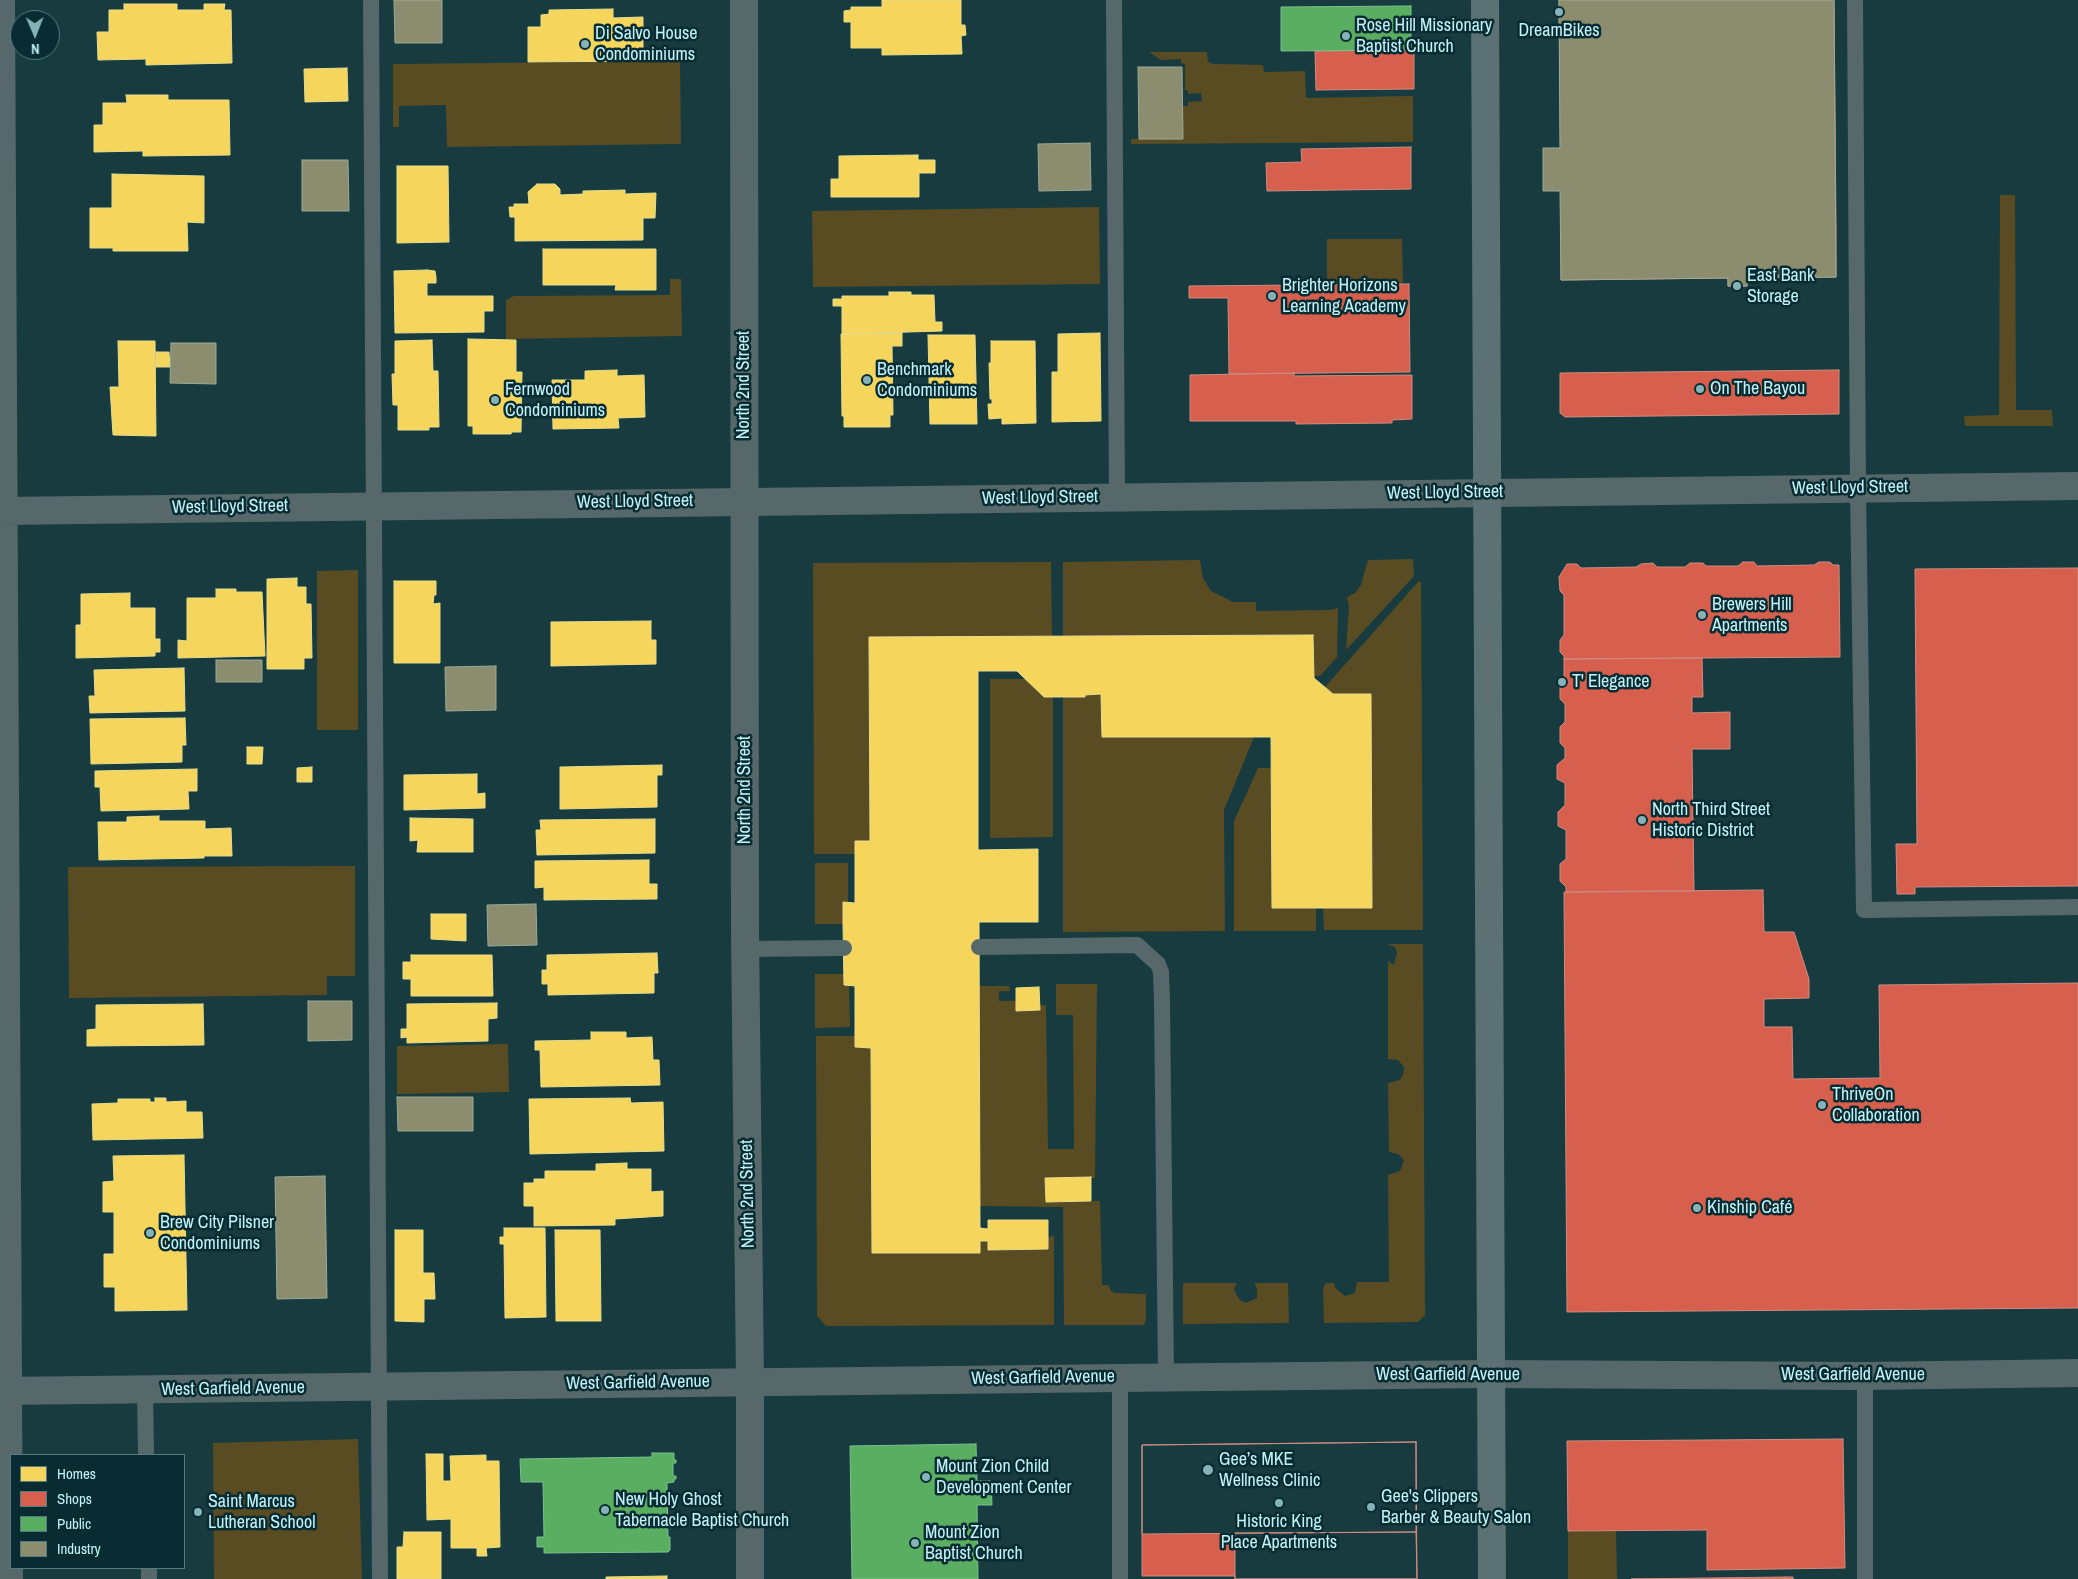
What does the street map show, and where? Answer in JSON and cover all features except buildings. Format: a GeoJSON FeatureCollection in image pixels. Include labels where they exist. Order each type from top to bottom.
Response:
{"type":"FeatureCollection","features":[{"type":"Feature","properties":{"kind":"main road"},"geometry":{"type":"LineString","coordinates":[[1485,0],[1492,1579]]}},
{"type":"Feature","properties":{"kind":"street"},"geometry":{"type":"LineString","coordinates":[[1,0],[4,1391],[9,1579]]}},
{"type":"Feature","properties":{"kind":"street","name":"North 2nd Street"},"geometry":{"type":"LineString","coordinates":[[744,0],[745,949],[750,1381],[750,1579]]}},
{"type":"Feature","properties":{"kind":"street","name":"West Lloyd Street"},"geometry":{"type":"LineString","coordinates":[[1,511],[1117,496],[2078,486]]}},
{"type":"Feature","properties":{"kind":"street","name":"West Garfield Avenue"},"geometry":{"type":"LineString","coordinates":[[4,1391],[1491,1374],[1865,1376],[2078,1373]]}},
{"type":"Feature","properties":{"kind":"lane"},"geometry":{"type":"LineString","coordinates":[[372,0],[373,506],[380,1579]]}},
{"type":"Feature","properties":{"kind":"lane"},"geometry":{"type":"LineString","coordinates":[[1114,0],[1117,496]]}},
{"type":"Feature","properties":{"kind":"lane"},"geometry":{"type":"LineString","coordinates":[[1855,0],[1858,488],[1864,910],[2078,907]]}},
{"type":"Feature","properties":{"kind":"lane"},"geometry":{"type":"LineString","coordinates":[[979,947],[1137,945],[1158,964],[1162,972],[1166,1377]]}},
{"type":"Feature","properties":{"kind":"lane"},"geometry":{"type":"LineString","coordinates":[[745,949],[844,948]]}},
{"type":"Feature","properties":{"kind":"lane"},"geometry":{"type":"LineString","coordinates":[[1865,1376],[1865,1579]]}},
{"type":"Feature","properties":{"kind":"lane"},"geometry":{"type":"LineString","coordinates":[[1120,1378],[1120,1579]]}},
{"type":"Feature","properties":{"kind":"lane"},"geometry":{"type":"LineString","coordinates":[[144,1390],[146,1454]]}},
{"type":"Feature","properties":{"kind":"shaded area"},"geometry":{"type":"Polygon","coordinates":[[[1149,52],[1207,52],[1208,62],[1213,64],[1263,65],[1264,72],[1305,71],[1306,98],[1413,96],[1413,142],[1131,144],[1131,139],[1182,139],[1182,106],[1188,106],[1188,102],[1202,101],[1201,93],[1188,94],[1188,90],[1185,90],[1185,64],[1181,63],[1181,59],[1161,60],[1149,52]]]}},
{"type":"Feature","properties":{"kind":"shaded area"},"geometry":{"type":"Polygon","coordinates":[[[680,61],[681,144],[447,147],[446,105],[399,106],[399,127],[393,127],[393,64],[680,61]]]}},
{"type":"Feature","properties":{"kind":"shaded area"},"geometry":{"type":"Polygon","coordinates":[[[2000,195],[2015,195],[2016,410],[2052,410],[2053,426],[1965,426],[1964,416],[1999,415],[2000,195]]]}},
{"type":"Feature","properties":{"kind":"shaded area"},"geometry":{"type":"Polygon","coordinates":[[[1099,207],[1100,284],[813,287],[812,211],[1099,207]]]}},
{"type":"Feature","properties":{"kind":"shaded area"},"geometry":{"type":"Polygon","coordinates":[[[1327,239],[1402,239],[1403,284],[1327,285],[1327,239]]]}},
{"type":"Feature","properties":{"kind":"shaded area"},"geometry":{"type":"Polygon","coordinates":[[[670,279],[681,279],[682,336],[506,339],[506,300],[514,296],[670,295],[670,279]]]}},
{"type":"Feature","properties":{"kind":"shaded area"},"geometry":{"type":"Polygon","coordinates":[[[1413,559],[1414,576],[1346,650],[1349,607],[1347,597],[1355,593],[1361,585],[1368,560],[1413,559]]]}},
{"type":"Feature","properties":{"kind":"shaded area"},"geometry":{"type":"Polygon","coordinates":[[[1200,560],[1203,578],[1211,591],[1233,602],[1256,602],[1256,611],[1330,610],[1338,608],[1337,657],[1320,676],[1313,676],[1313,635],[1063,636],[1063,562],[1200,560]]]}},
{"type":"Feature","properties":{"kind":"shaded area"},"geometry":{"type":"Polygon","coordinates":[[[1051,562],[1052,637],[869,637],[870,841],[855,841],[855,854],[814,854],[813,563],[1051,562]]]}},
{"type":"Feature","properties":{"kind":"shaded area"},"geometry":{"type":"Polygon","coordinates":[[[358,570],[358,730],[317,730],[317,571],[358,570]]]}},
{"type":"Feature","properties":{"kind":"shaded area"},"geometry":{"type":"Polygon","coordinates":[[[1418,582],[1421,582],[1423,930],[1324,930],[1323,908],[1372,908],[1371,694],[1333,694],[1325,687],[1418,582]]]}},
{"type":"Feature","properties":{"kind":"shaded area"},"geometry":{"type":"Polygon","coordinates":[[[990,679],[1026,679],[1053,697],[1053,837],[990,838],[990,679]]]}},
{"type":"Feature","properties":{"kind":"shaded area"},"geometry":{"type":"Polygon","coordinates":[[[1101,694],[1102,737],[1254,737],[1224,810],[1225,931],[1063,932],[1063,696],[1101,694]]]}},
{"type":"Feature","properties":{"kind":"shaded area"},"geometry":{"type":"Polygon","coordinates":[[[1258,768],[1271,768],[1272,908],[1316,908],[1316,931],[1234,931],[1234,821],[1258,768]]]}},
{"type":"Feature","properties":{"kind":"shaded area"},"geometry":{"type":"Polygon","coordinates":[[[815,863],[848,863],[848,902],[844,902],[843,924],[815,924],[815,863]]]}},
{"type":"Feature","properties":{"kind":"shaded area"},"geometry":{"type":"Polygon","coordinates":[[[355,866],[355,976],[327,976],[327,995],[69,998],[68,867],[355,866]]]}},
{"type":"Feature","properties":{"kind":"shaded area"},"geometry":{"type":"Polygon","coordinates":[[[1387,944],[1423,944],[1425,1315],[1418,1322],[1324,1323],[1323,1288],[1326,1283],[1334,1283],[1335,1288],[1345,1296],[1355,1293],[1357,1282],[1389,1282],[1388,1175],[1400,1171],[1404,1160],[1398,1154],[1389,1152],[1388,1083],[1400,1080],[1404,1067],[1398,1060],[1388,1059],[1388,961],[1394,964],[1397,953],[1395,947],[1387,944]]]}},
{"type":"Feature","properties":{"kind":"shaded area"},"geometry":{"type":"Polygon","coordinates":[[[815,974],[844,974],[844,985],[849,986],[850,1027],[815,1028],[815,974]]]}},
{"type":"Feature","properties":{"kind":"shaded area"},"geometry":{"type":"Polygon","coordinates":[[[1056,984],[1097,984],[1095,1178],[1046,1178],[1046,1202],[1100,1201],[1102,1285],[1108,1285],[1111,1291],[1116,1293],[1146,1294],[1146,1320],[1144,1325],[1064,1325],[1063,1207],[980,1206],[979,986],[1009,986],[1010,991],[999,991],[999,1001],[1016,1001],[1017,1011],[1039,1010],[1039,1005],[1046,1005],[1048,1149],[1074,1149],[1073,1015],[1056,1015],[1056,984]]]}},
{"type":"Feature","properties":{"kind":"shaded area"},"geometry":{"type":"Polygon","coordinates":[[[816,1036],[856,1036],[855,1047],[871,1048],[872,1253],[980,1253],[980,1241],[988,1241],[989,1250],[1047,1249],[1047,1237],[1054,1236],[1054,1325],[826,1326],[817,1316],[816,1036]]]}},
{"type":"Feature","properties":{"kind":"shaded area"},"geometry":{"type":"Polygon","coordinates":[[[508,1044],[509,1092],[397,1094],[397,1046],[508,1044]]]}},
{"type":"Feature","properties":{"kind":"shaded area"},"geometry":{"type":"Polygon","coordinates":[[[1183,1283],[1237,1283],[1234,1288],[1236,1294],[1240,1300],[1246,1303],[1257,1298],[1257,1288],[1254,1283],[1288,1283],[1289,1323],[1183,1324],[1183,1283]]]}},
{"type":"Feature","properties":{"kind":"shaded area"},"geometry":{"type":"Polygon","coordinates":[[[358,1439],[362,1579],[214,1579],[213,1443],[358,1439]]]}},
{"type":"Feature","properties":{"kind":"shaded area"},"geometry":{"type":"Polygon","coordinates":[[[1568,1531],[1616,1531],[1617,1579],[1568,1579],[1568,1531]]]}},
{"type":"Feature","properties":{"kind":"place","name":"DreamBikes"},"geometry":{"type":"Point","coordinates":[1559,12]}},
{"type":"Feature","properties":{"kind":"place","name":"Rose Hill Missionary Baptist Church"},"geometry":{"type":"Point","coordinates":[1346,36]}},
{"type":"Feature","properties":{"kind":"place","name":"Di Salvo House Condominiums"},"geometry":{"type":"Point","coordinates":[585,44]}},
{"type":"Feature","properties":{"kind":"place","name":"East Bank Storage"},"geometry":{"type":"Point","coordinates":[1737,286]}},
{"type":"Feature","properties":{"kind":"place","name":"Brighter Horizons Learning Academy"},"geometry":{"type":"Point","coordinates":[1272,296]}},
{"type":"Feature","properties":{"kind":"place","name":"Benchmark Condominiums"},"geometry":{"type":"Point","coordinates":[867,380]}},
{"type":"Feature","properties":{"kind":"place","name":"On The Bayou"},"geometry":{"type":"Point","coordinates":[1700,389]}},
{"type":"Feature","properties":{"kind":"place","name":"Fernwood Condominiums"},"geometry":{"type":"Point","coordinates":[495,400]}},
{"type":"Feature","properties":{"kind":"place","name":"Brewers Hill Apartments"},"geometry":{"type":"Point","coordinates":[1702,615]}},
{"type":"Feature","properties":{"kind":"place","name":"T' Elegance"},"geometry":{"type":"Point","coordinates":[1562,682]}},
{"type":"Feature","properties":{"kind":"place","name":"North Third Street Historic District"},"geometry":{"type":"Point","coordinates":[1642,820]}},
{"type":"Feature","properties":{"kind":"place","name":"ThriveOn Collaboration"},"geometry":{"type":"Point","coordinates":[1822,1105]}},
{"type":"Feature","properties":{"kind":"place","name":"Kinship Café"},"geometry":{"type":"Point","coordinates":[1697,1208]}},
{"type":"Feature","properties":{"kind":"place","name":"Brew City Pilsner Condominiums"},"geometry":{"type":"Point","coordinates":[150,1233]}},
{"type":"Feature","properties":{"kind":"place","name":"Gee’s MKE Wellness Clinic"},"geometry":{"type":"Point","coordinates":[1208,1470]}},
{"type":"Feature","properties":{"kind":"place","name":"Mount Zion Child Development Center"},"geometry":{"type":"Point","coordinates":[926,1477]}},
{"type":"Feature","properties":{"kind":"place","name":"Historic King Place Apartments"},"geometry":{"type":"Point","coordinates":[1279,1503]}},
{"type":"Feature","properties":{"kind":"place","name":"Gee's Clippers Barber & Beauty Salon"},"geometry":{"type":"Point","coordinates":[1371,1507]}},
{"type":"Feature","properties":{"kind":"place","name":"New Holy Ghost Tabernacle Baptist Church"},"geometry":{"type":"Point","coordinates":[605,1510]}},
{"type":"Feature","properties":{"kind":"place","name":"Saint Marcus Lutheran School"},"geometry":{"type":"Point","coordinates":[198,1512]}},
{"type":"Feature","properties":{"kind":"place","name":"Mount Zion Baptist Church"},"geometry":{"type":"Point","coordinates":[915,1543]}}]}
